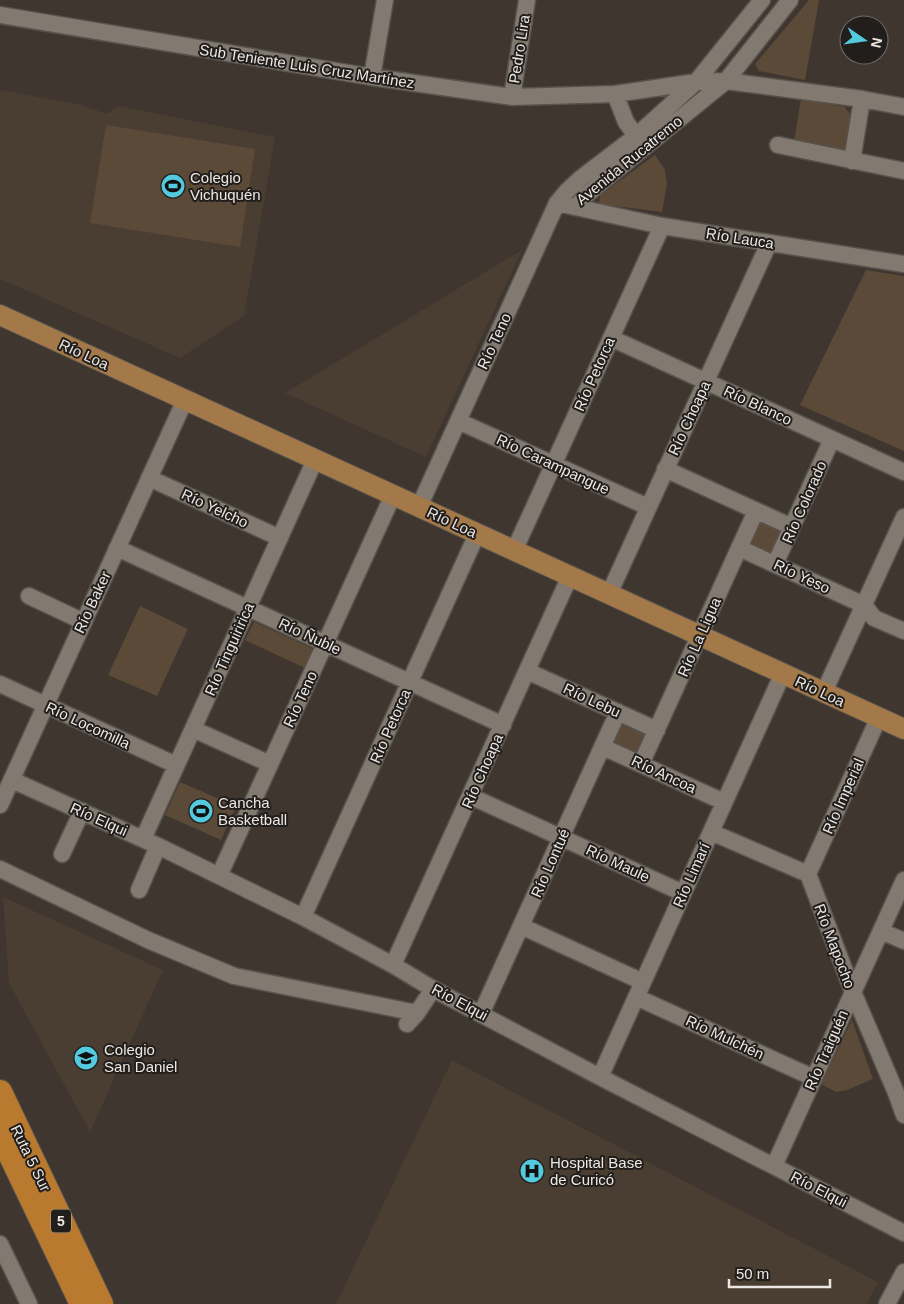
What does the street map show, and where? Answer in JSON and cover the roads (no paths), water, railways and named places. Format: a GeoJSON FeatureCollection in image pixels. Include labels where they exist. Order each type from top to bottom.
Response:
{"type":"FeatureCollection","features":[{"type":"Feature","properties":{"kind":"highway","name":"Ruta 5 Sur"},"geometry":{"type":"LineString","coordinates":[[0,1092],[101,1304]]}},
{"type":"Feature","properties":{"kind":"highway","name":"Ruta 5 Sur"},"geometry":{"type":"LineString","coordinates":[[0,1133],[82,1304]]}},
{"type":"Feature","properties":{"kind":"main road","name":"Río Loa"},"geometry":{"type":"LineString","coordinates":[[0,315],[904,729]]}},
{"type":"Feature","properties":{"kind":"street"},"geometry":{"type":"LineString","coordinates":[[372,77],[385,0]]}},
{"type":"Feature","properties":{"kind":"street","name":"Pedro Lira"},"geometry":{"type":"LineString","coordinates":[[512,97],[527,0]]}},
{"type":"Feature","properties":{"kind":"street","name":"Avenida Rucatremo"},"geometry":{"type":"LineString","coordinates":[[762,0],[696,82],[636,136],[581,178],[557,203],[576,207],[586,195],[726,81],[790,0]]}},
{"type":"Feature","properties":{"kind":"street","name":"Sub Teniente Luis Cruz Martínez"},"geometry":{"type":"LineString","coordinates":[[0,15],[372,77],[512,97],[615,94],[696,82],[726,81],[904,106]]}},
{"type":"Feature","properties":{"kind":"street"},"geometry":{"type":"LineString","coordinates":[[615,94],[626,122],[636,136]]}},
{"type":"Feature","properties":{"kind":"street"},"geometry":{"type":"LineString","coordinates":[[852,161],[862,99]]}},
{"type":"Feature","properties":{"kind":"street"},"geometry":{"type":"LineString","coordinates":[[778,146],[904,171]]}},
{"type":"Feature","properties":{"kind":"street","name":"Río Teno"},"geometry":{"type":"LineString","coordinates":[[419,507],[557,203]]}},
{"type":"Feature","properties":{"kind":"street","name":"Río Lauca"},"geometry":{"type":"LineString","coordinates":[[576,207],[662,226],[904,264]]}},
{"type":"Feature","properties":{"kind":"street","name":"Río Petorca"},"geometry":{"type":"LineString","coordinates":[[514,551],[662,226]]}},
{"type":"Feature","properties":{"kind":"street","name":"Río Choapa"},"geometry":{"type":"LineString","coordinates":[[609,594],[769,243]]}},
{"type":"Feature","properties":{"kind":"street","name":"Río Blanco"},"geometry":{"type":"LineString","coordinates":[[611,338],[904,472]]}},
{"type":"Feature","properties":{"kind":"street","name":"Río Baker"},"geometry":{"type":"LineString","coordinates":[[0,805],[185,400]]}},
{"type":"Feature","properties":{"kind":"street","name":"Río Carampangue"},"geometry":{"type":"LineString","coordinates":[[458,421],[648,507]]}},
{"type":"Feature","properties":{"kind":"street","name":"Río Colorado"},"geometry":{"type":"LineString","coordinates":[[775,564],[832,439]]}},
{"type":"Feature","properties":{"kind":"street","name":"Río Tinguiririca"},"geometry":{"type":"LineString","coordinates":[[143,839],[315,460]]}},
{"type":"Feature","properties":{"kind":"street"},"geometry":{"type":"LineString","coordinates":[[665,469],[792,527]]}},
{"type":"Feature","properties":{"kind":"street","name":"Río Yelcho"},"geometry":{"type":"LineString","coordinates":[[149,478],[280,538]]}},
{"type":"Feature","properties":{"kind":"street","name":"Río Teno"},"geometry":{"type":"LineString","coordinates":[[219,876],[393,495]]}},
{"type":"Feature","properties":{"kind":"street","name":"Río La Ligua"},"geometry":{"type":"LineString","coordinates":[[641,764],[756,511]]}},
{"type":"Feature","properties":{"kind":"street"},"geometry":{"type":"LineString","coordinates":[[824,692],[904,517]]}},
{"type":"Feature","properties":{"kind":"street","name":"Río Petorca"},"geometry":{"type":"LineString","coordinates":[[303,917],[477,534]]}},
{"type":"Feature","properties":{"kind":"street","name":"Río Ñuble"},"geometry":{"type":"LineString","coordinates":[[117,548],[503,724]]}},
{"type":"Feature","properties":{"kind":"street","name":"Río Yeso"},"geometry":{"type":"LineString","coordinates":[[740,548],[864,605],[874,618],[904,631]]}},
{"type":"Feature","properties":{"kind":"street","name":"Río Choapa"},"geometry":{"type":"LineString","coordinates":[[393,965],[570,576]]}},
{"type":"Feature","properties":{"kind":"street"},"geometry":{"type":"LineString","coordinates":[[28,596],[84,622]]}},
{"type":"Feature","properties":{"kind":"street","name":"Río Lebu"},"geometry":{"type":"LineString","coordinates":[[527,671],[657,730]]}},
{"type":"Feature","properties":{"kind":"street","name":"Río Limarí"},"geometry":{"type":"LineString","coordinates":[[600,1076],[783,674]]}},
{"type":"Feature","properties":{"kind":"street","name":"Río Locomilla"},"geometry":{"type":"LineString","coordinates":[[0,684],[176,765]]}},
{"type":"Feature","properties":{"kind":"street","name":"Río Lontué"},"geometry":{"type":"LineString","coordinates":[[481,1014],[618,712]]}},
{"type":"Feature","properties":{"kind":"street","name":"Río Imperial"},"geometry":{"type":"LineString","coordinates":[[808,874],[879,717]]}},
{"type":"Feature","properties":{"kind":"street"},"geometry":{"type":"LineString","coordinates":[[193,729],[270,764]]}},
{"type":"Feature","properties":{"kind":"street","name":"Río Ancoa"},"geometry":{"type":"LineString","coordinates":[[603,747],[724,802]]}},
{"type":"Feature","properties":{"kind":"street","name":"Río Elqui"},"geometry":{"type":"LineString","coordinates":[[12,780],[158,846],[303,917],[393,965],[433,989],[904,1233]]}},
{"type":"Feature","properties":{"kind":"street","name":"Río Maule"},"geometry":{"type":"LineString","coordinates":[[470,796],[683,893]]}},
{"type":"Feature","properties":{"kind":"street"},"geometry":{"type":"LineString","coordinates":[[62,854],[82,811]]}},
{"type":"Feature","properties":{"kind":"street"},"geometry":{"type":"LineString","coordinates":[[711,832],[808,874]]}},
{"type":"Feature","properties":{"kind":"street"},"geometry":{"type":"LineString","coordinates":[[139,890],[158,846]]}},
{"type":"Feature","properties":{"kind":"street"},"geometry":{"type":"LineString","coordinates":[[0,869],[148,940],[234,976],[412,1019],[433,989]]}},
{"type":"Feature","properties":{"kind":"street","name":"Río Mapocho"},"geometry":{"type":"LineString","coordinates":[[808,874],[853,992],[901,1093],[904,1115]]}},
{"type":"Feature","properties":{"kind":"street","name":"Río Traiguén"},"geometry":{"type":"LineString","coordinates":[[774,1166],[904,880]]}},
{"type":"Feature","properties":{"kind":"street","name":"Río Mulchén"},"geometry":{"type":"LineString","coordinates":[[521,926],[639,989],[814,1078]]}},
{"type":"Feature","properties":{"kind":"street"},"geometry":{"type":"LineString","coordinates":[[881,931],[904,942]]}},
{"type":"Feature","properties":{"kind":"street"},"geometry":{"type":"LineString","coordinates":[[0,1244],[29,1304]]}},
{"type":"Feature","properties":{"kind":"street"},"geometry":{"type":"LineString","coordinates":[[887,1304],[904,1272]]}},
{"type":"Feature","properties":{"kind":"place","name":"Colegio Vichuquén"},"geometry":{"type":"Point","coordinates":[173,186]}},
{"type":"Feature","properties":{"kind":"place","name":"Cancha Basketball"},"geometry":{"type":"Point","coordinates":[201,811]}},
{"type":"Feature","properties":{"kind":"place","name":"Colegio San Daniel"},"geometry":{"type":"Point","coordinates":[86,1058]}},
{"type":"Feature","properties":{"kind":"place","name":"Hospital Base de Curicó"},"geometry":{"type":"Point","coordinates":[532,1171]}}]}
